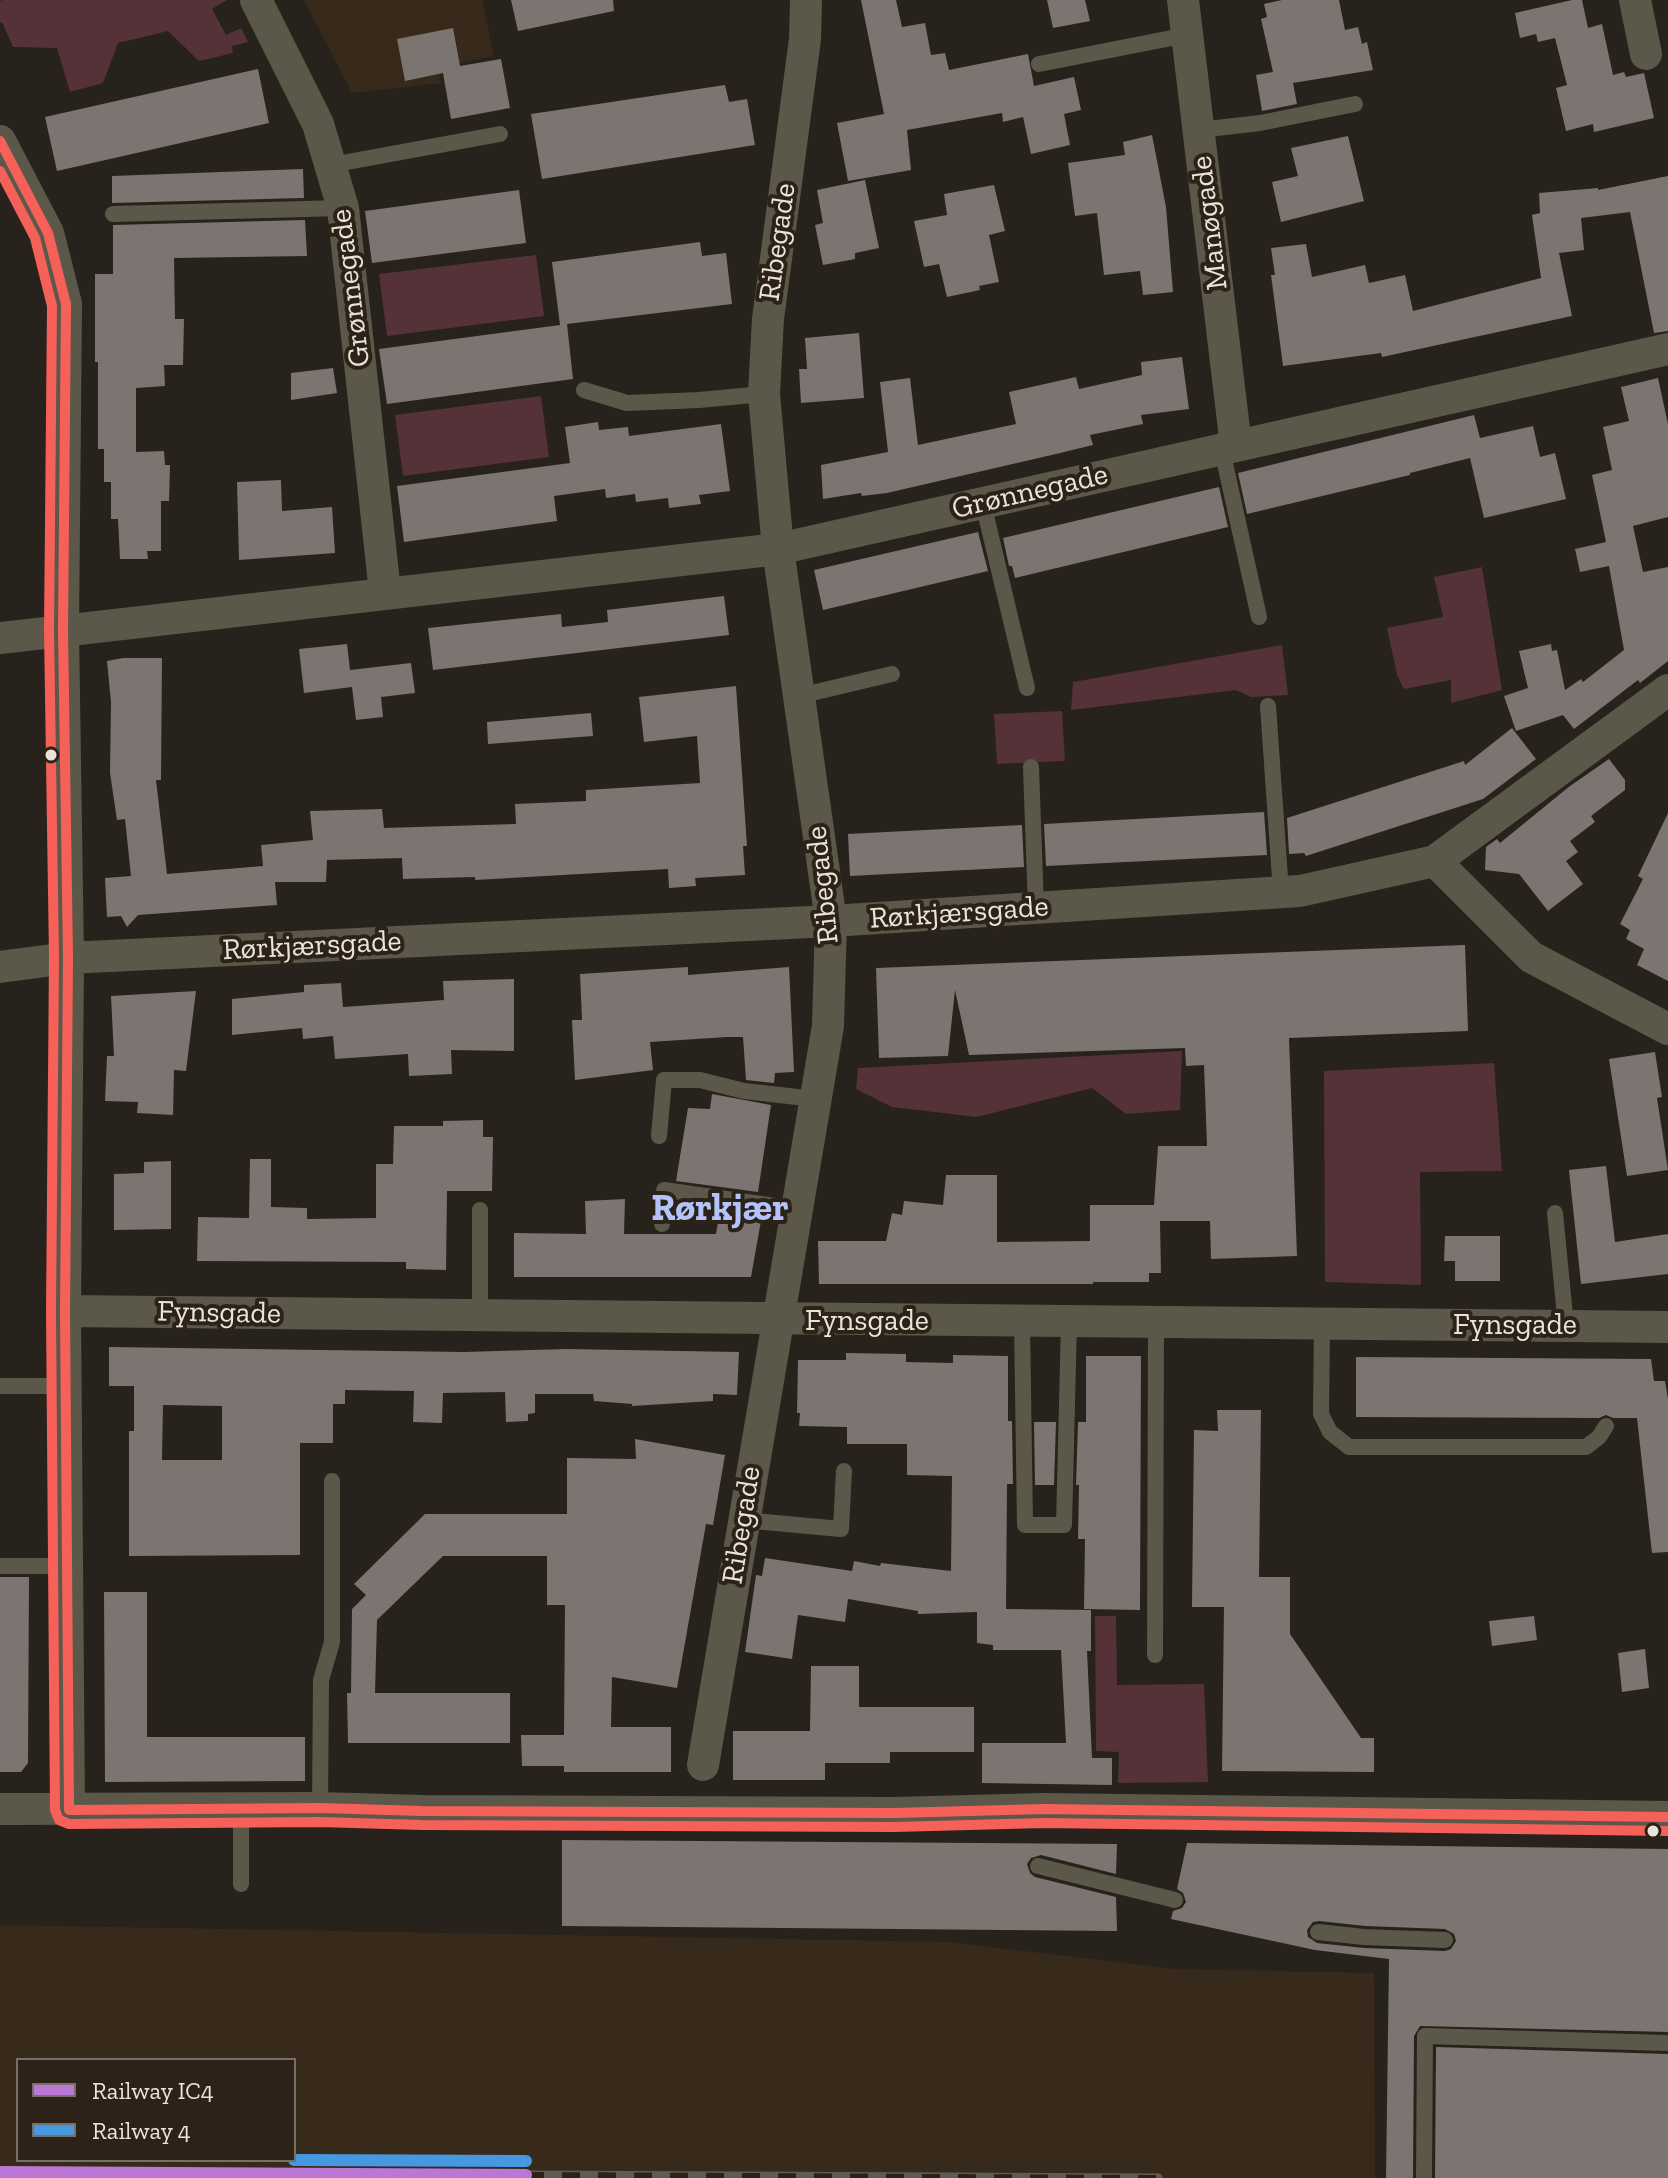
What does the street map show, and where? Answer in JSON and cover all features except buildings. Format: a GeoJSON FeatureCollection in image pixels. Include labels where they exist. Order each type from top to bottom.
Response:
{"type":"FeatureCollection","features":[{"type":"Feature","properties":{"kind":"street","name":"Grønnegade"},"geometry":{"type":"LineString","coordinates":[[256,0],[318,124],[343,208],[385,592]]}},
{"type":"Feature","properties":{"kind":"street","name":"Ribegade"},"geometry":{"type":"LineString","coordinates":[[703,1765],[828,1026],[831,921],[778,549],[764,394],[768,319],[805,39],[806,0]]}},
{"type":"Feature","properties":{"kind":"street","name":"Manøgade"},"geometry":{"type":"LineString","coordinates":[[1183,0],[1199,130],[1229,448]]}},
{"type":"Feature","properties":{"kind":"street"},"geometry":{"type":"LineString","coordinates":[[1635,0],[1646,54]]}},
{"type":"Feature","properties":{"kind":"street"},"geometry":{"type":"LineString","coordinates":[[0,141],[48,233],[66,304],[63,630],[68,958],[65,1311],[69,1810]]}},
{"type":"Feature","properties":{"kind":"street","name":"Grønnegade"},"geometry":{"type":"LineString","coordinates":[[0,638],[778,549],[1668,349]]}},
{"type":"Feature","properties":{"kind":"street","name":"Rørkjærsgade"},"geometry":{"type":"LineString","coordinates":[[0,967],[68,958],[831,921],[1300,891],[1435,861],[1668,690]]}},
{"type":"Feature","properties":{"kind":"street"},"geometry":{"type":"LineString","coordinates":[[1435,861],[1531,957],[1668,1029]]}},
{"type":"Feature","properties":{"kind":"street","name":"Fynsgade"},"geometry":{"type":"LineString","coordinates":[[65,1311],[1668,1327]]}},
{"type":"Feature","properties":{"kind":"street"},"geometry":{"type":"LineString","coordinates":[[0,1809],[320,1808],[894,1813],[1044,1809],[1668,1817]]}},
{"type":"Feature","properties":{"kind":"lane"},"geometry":{"type":"LineString","coordinates":[[1039,64],[1187,35]]}},
{"type":"Feature","properties":{"kind":"lane"},"geometry":{"type":"LineString","coordinates":[[1199,130],[1260,123],[1355,104]]}},
{"type":"Feature","properties":{"kind":"lane"},"geometry":{"type":"LineString","coordinates":[[331,165],[500,134]]}},
{"type":"Feature","properties":{"kind":"lane"},"geometry":{"type":"LineString","coordinates":[[113,214],[343,208]]}},
{"type":"Feature","properties":{"kind":"lane"},"geometry":{"type":"LineString","coordinates":[[584,390],[627,403],[764,394]]}},
{"type":"Feature","properties":{"kind":"lane"},"geometry":{"type":"LineString","coordinates":[[1229,448],[1259,617]]}},
{"type":"Feature","properties":{"kind":"lane"},"geometry":{"type":"LineString","coordinates":[[983,503],[1027,688]]}},
{"type":"Feature","properties":{"kind":"lane"},"geometry":{"type":"LineString","coordinates":[[799,696],[892,674]]}},
{"type":"Feature","properties":{"kind":"lane"},"geometry":{"type":"LineString","coordinates":[[1268,706],[1281,892]]}},
{"type":"Feature","properties":{"kind":"lane"},"geometry":{"type":"LineString","coordinates":[[1031,767],[1036,908]]}},
{"type":"Feature","properties":{"kind":"lane"},"geometry":{"type":"LineString","coordinates":[[659,1136],[664,1080],[700,1080],[744,1091],[815,1099]]}},
{"type":"Feature","properties":{"kind":"lane"},"geometry":{"type":"LineString","coordinates":[[662,1224],[664,1190],[796,1209]]}},
{"type":"Feature","properties":{"kind":"lane"},"geometry":{"type":"LineString","coordinates":[[480,1210],[480,1316]]}},
{"type":"Feature","properties":{"kind":"lane"},"geometry":{"type":"LineString","coordinates":[[1555,1213],[1566,1326]]}},
{"type":"Feature","properties":{"kind":"lane"},"geometry":{"type":"LineString","coordinates":[[1022,1322],[1025,1525],[1064,1525],[1069,1322]]}},
{"type":"Feature","properties":{"kind":"lane"},"geometry":{"type":"LineString","coordinates":[[1155,1655],[1156,1323]]}},
{"type":"Feature","properties":{"kind":"lane"},"geometry":{"type":"LineString","coordinates":[[1322,1324],[1321,1414],[1330,1432],[1349,1447],[1586,1447],[1599,1437],[1606,1426]]}},
{"type":"Feature","properties":{"kind":"lane"},"geometry":{"type":"LineString","coordinates":[[0,1386],[66,1386]]}},
{"type":"Feature","properties":{"kind":"lane"},"geometry":{"type":"LineString","coordinates":[[743,1520],[841,1529],[844,1471]]}},
{"type":"Feature","properties":{"kind":"lane"},"geometry":{"type":"LineString","coordinates":[[320,1808],[321,1680],[332,1642],[332,1481]]}},
{"type":"Feature","properties":{"kind":"lane"},"geometry":{"type":"LineString","coordinates":[[0,1566],[67,1566]]}},
{"type":"Feature","properties":{"kind":"lane"},"geometry":{"type":"LineString","coordinates":[[241,1808],[241,1884]]}},
{"type":"Feature","properties":{"kind":"lane"},"geometry":{"type":"LineString","coordinates":[[1038,1866],[1175,1900]]}},
{"type":"Feature","properties":{"kind":"lane"},"geometry":{"type":"LineString","coordinates":[[1318,1932],[1445,1940]]}},
{"type":"Feature","properties":{"kind":"lane"},"geometry":{"type":"LineString","coordinates":[[1424,2178],[1425,2036],[1668,2043]]}},
{"type":"Feature","properties":{"kind":"shaded area"},"geometry":{"type":"Polygon","coordinates":[[[227,0],[212,9],[226,35],[241,28],[248,42],[232,46],[233,53],[199,61],[168,31],[118,43],[103,83],[70,92],[57,48],[13,47],[0,23],[0,1],[227,0]]]}},
{"type":"Feature","properties":{"kind":"shaded area"},"geometry":{"type":"Polygon","coordinates":[[[304,0],[482,0],[494,56],[438,67],[441,83],[352,93],[304,0]]]}},
{"type":"Feature","properties":{"kind":"shaded area"},"geometry":{"type":"Polygon","coordinates":[[[536,255],[544,316],[387,336],[379,274],[536,255]]]}},
{"type":"Feature","properties":{"kind":"shaded area"},"geometry":{"type":"Polygon","coordinates":[[[541,396],[549,457],[403,476],[395,415],[541,396]]]}},
{"type":"Feature","properties":{"kind":"shaded area"},"geometry":{"type":"Polygon","coordinates":[[[1482,567],[1502,690],[1451,703],[1451,680],[1404,689],[1397,675],[1387,628],[1443,617],[1434,577],[1482,567]]]}},
{"type":"Feature","properties":{"kind":"shaded area"},"geometry":{"type":"Polygon","coordinates":[[[1282,645],[1288,695],[1251,697],[1236,690],[1071,710],[1073,682],[1282,645]]]}},
{"type":"Feature","properties":{"kind":"shaded area"},"geometry":{"type":"Polygon","coordinates":[[[1062,711],[1065,761],[997,764],[994,714],[1062,711]]]}},
{"type":"Feature","properties":{"kind":"shaded area"},"geometry":{"type":"Polygon","coordinates":[[[1182,1051],[1180,1110],[1126,1114],[1092,1088],[977,1117],[892,1107],[856,1089],[858,1068],[1182,1051]]]}},
{"type":"Feature","properties":{"kind":"shaded area"},"geometry":{"type":"Polygon","coordinates":[[[1494,1063],[1502,1171],[1420,1172],[1421,1285],[1325,1282],[1324,1071],[1494,1063]]]}},
{"type":"Feature","properties":{"kind":"shaded area"},"geometry":{"type":"Polygon","coordinates":[[[1095,1616],[1116,1616],[1117,1685],[1204,1684],[1208,1782],[1118,1783],[1119,1752],[1096,1751],[1095,1616]]]}},
{"type":"Feature","properties":{"kind":"shaded area"},"geometry":{"type":"Polygon","coordinates":[[[0,1925],[949,1942],[1175,1969],[1374,1973],[1375,2178],[0,2178],[0,1925]]]}},
{"type":"Feature","properties":{"kind":"railway"},"geometry":{"type":"LineString","coordinates":[[526,2175],[1158,2178]]}},
{"type":"Feature","properties":{"kind":"rail line","name":"4"},"geometry":{"type":"LineString","coordinates":[[296,2160],[526,2161]]}},
{"type":"Feature","properties":{"kind":"rail line","name":"IC4"},"geometry":{"type":"LineString","coordinates":[[0,2172],[526,2175]]}},
{"type":"Feature","properties":{"kind":"transit line"},"geometry":{"type":"LineString","coordinates":[[0,141],[48,233],[66,304],[63,630],[68,958],[65,1311],[69,1810],[320,1808],[894,1813],[1044,1809],[1668,1817]]}},
{"type":"Feature","properties":{"kind":"transit line"},"geometry":{"type":"LineString","coordinates":[[0,171],[35,238],[52,306],[49,630],[54,958],[51,1311],[55,1810],[59,1820],[69,1824],[320,1822],[894,1827],[1044,1823],[1668,1831]]}},
{"type":"Feature","properties":{"kind":"district","name":"Rørkjær"},"geometry":{"type":"Point","coordinates":[720,1209]}}]}
